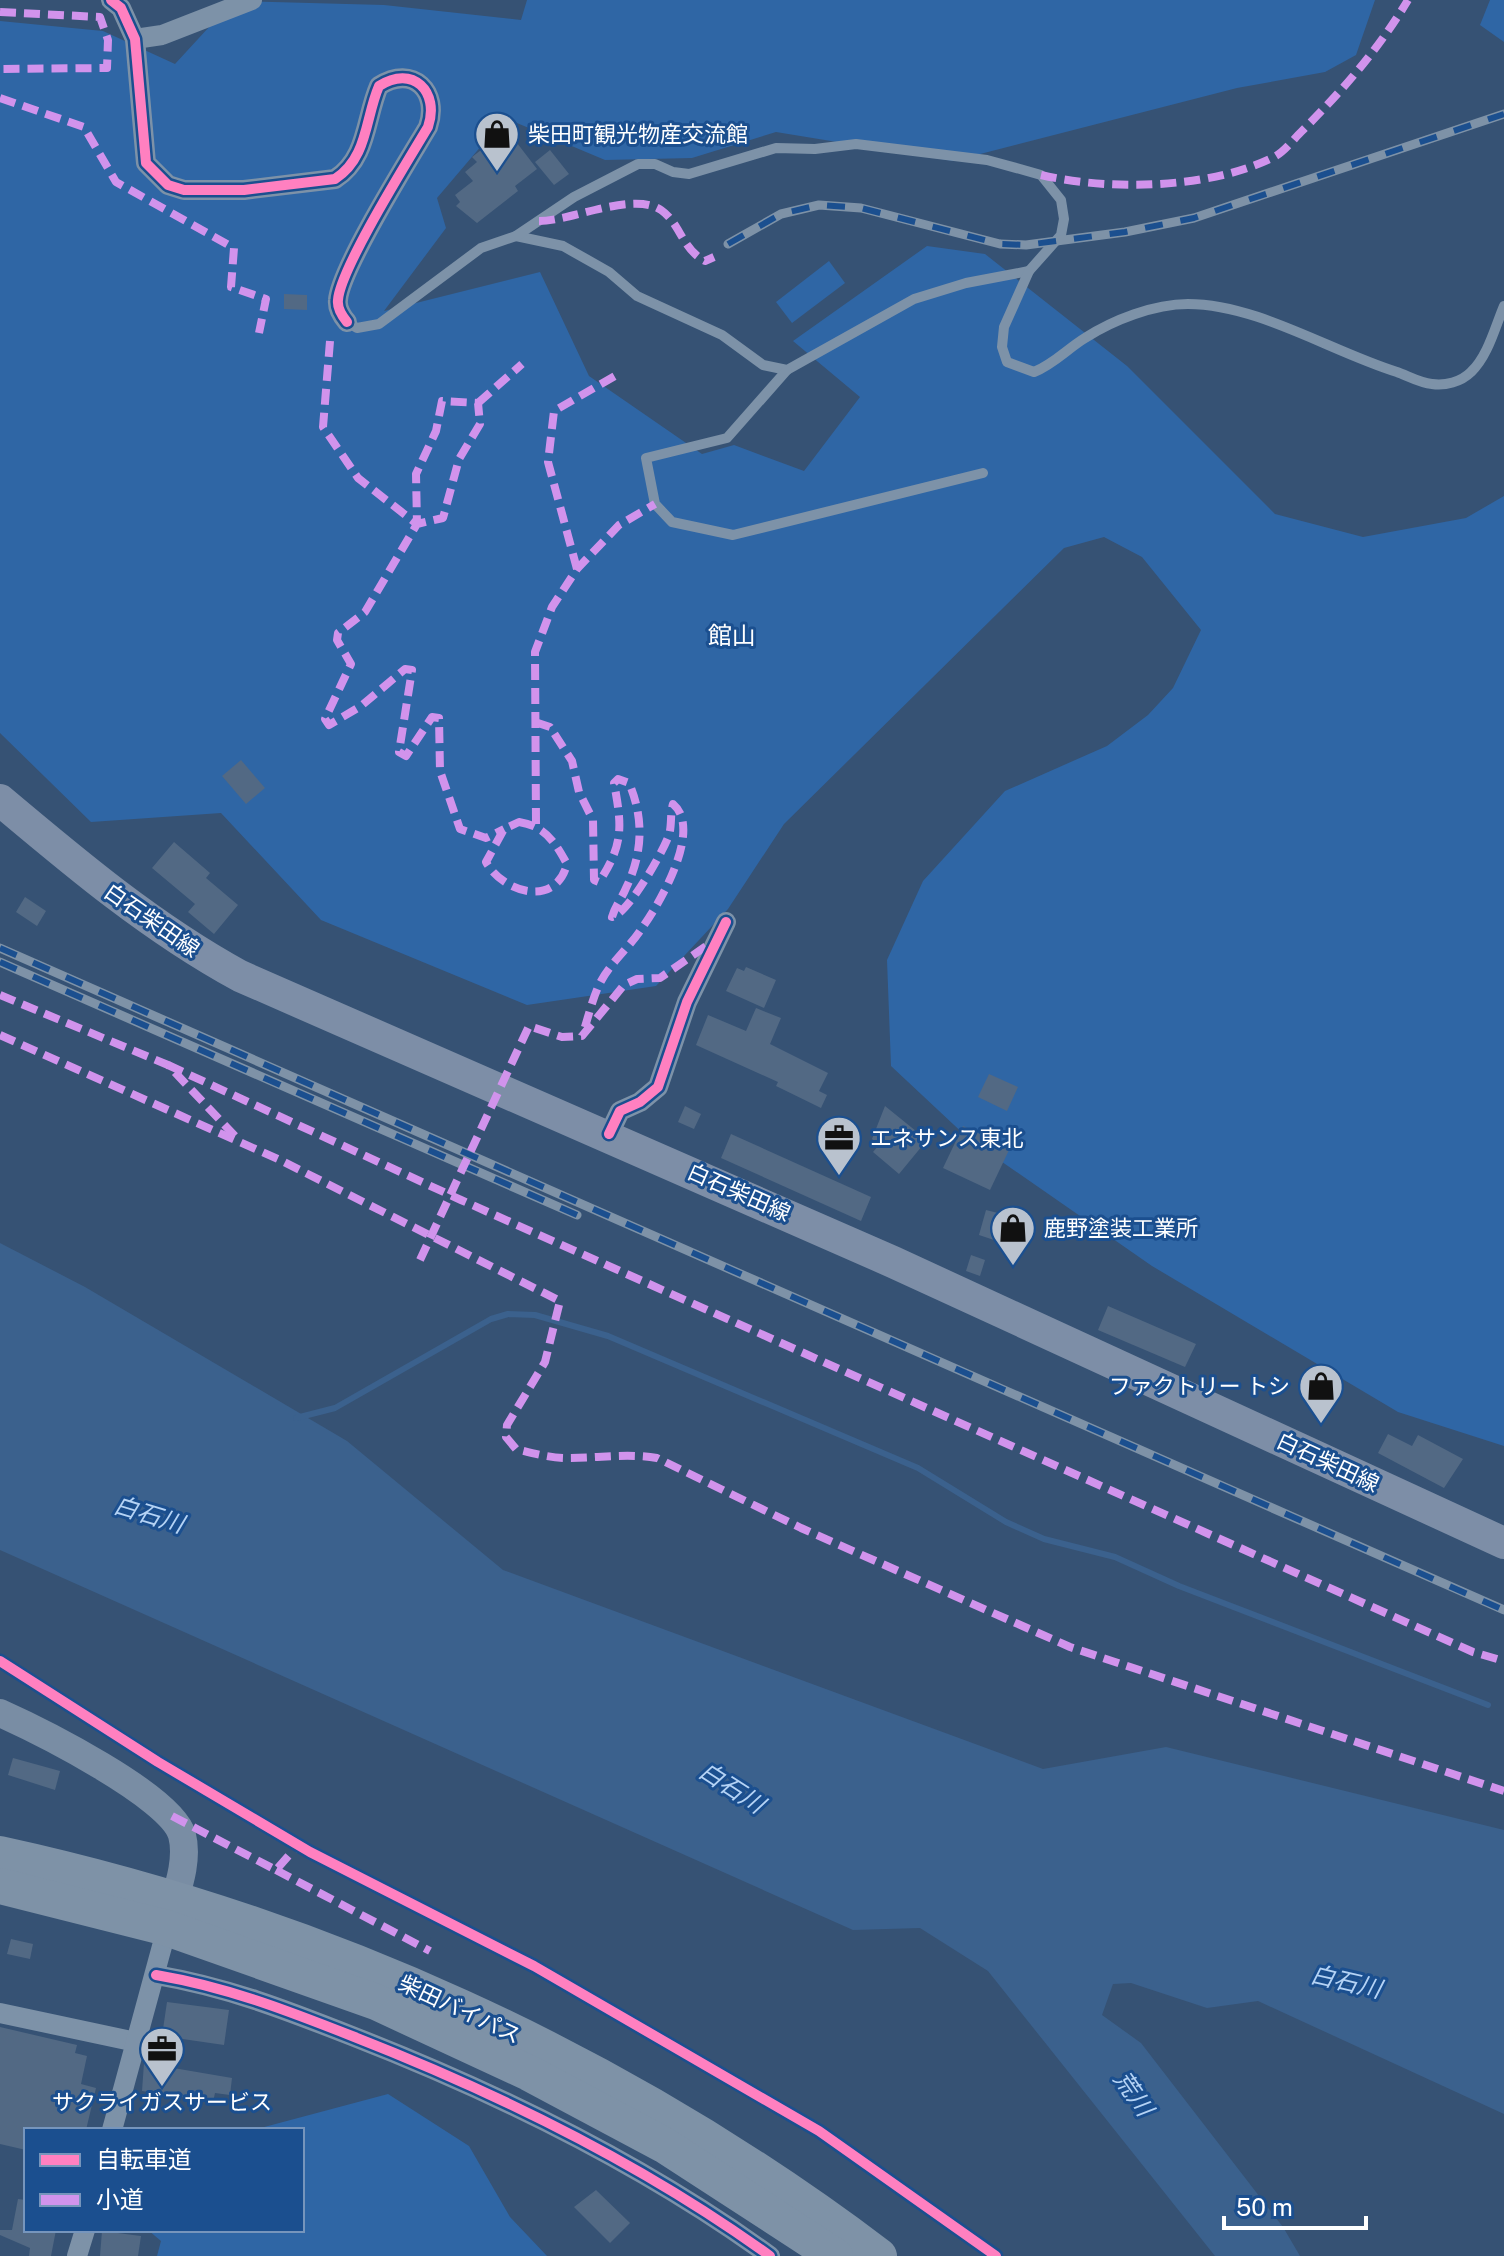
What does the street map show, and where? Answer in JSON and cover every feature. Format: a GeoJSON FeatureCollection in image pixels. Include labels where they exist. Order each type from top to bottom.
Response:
{"type":"FeatureCollection","features":[{"type":"Feature","properties":{"kind":"highway","name":"柴田バイパス"},"geometry":{"type":"LineString","coordinates":[[0,1854],[171,1913],[529,2073],[664,2145],[835,2256]]}},
{"type":"Feature","properties":{"kind":"highway","name":"柴田バイパス"},"geometry":{"type":"LineString","coordinates":[[0,1886],[171,1913],[331,1952],[447,1999],[547,2050],[745,2163],[879,2256]]}},
{"type":"Feature","properties":{"kind":"main road","name":"白石柴田線"},"geometry":{"type":"LineString","coordinates":[[0,800],[91,876],[206,958],[396,1047],[609,1134],[1504,1543]]}},
{"type":"Feature","properties":{"kind":"street"},"geometry":{"type":"LineString","coordinates":[[111,0],[121,8],[135,39],[146,163],[168,185],[184,190],[244,190],[335,179],[348,171],[357,157],[379,86],[399,78],[412,79],[425,89],[433,113],[428,127],[374,221],[338,299],[340,313],[347,322]]}},
{"type":"Feature","properties":{"kind":"street"},"geometry":{"type":"LineString","coordinates":[[135,39],[162,35],[252,0]]}},
{"type":"Feature","properties":{"kind":"street"},"geometry":{"type":"LineString","coordinates":[[609,1134],[620,1111],[640,1102],[658,1087],[687,1002],[726,922]]}},
{"type":"Feature","properties":{"kind":"street"},"geometry":{"type":"LineString","coordinates":[[0,1713],[89,1759],[172,1816],[182,1835],[184,1848],[171,1913],[113,2128]]}},
{"type":"Feature","properties":{"kind":"street"},"geometry":{"type":"LineString","coordinates":[[156,1975],[237,1991],[461,2080],[685,2199],[770,2256]]}},
{"type":"Feature","properties":{"kind":"street"},"geometry":{"type":"LineString","coordinates":[[0,2013],[136,2042]]}},
{"type":"Feature","properties":{"kind":"street"},"geometry":{"type":"LineString","coordinates":[[77,2256],[84,2232]]}},
{"type":"Feature","properties":{"kind":"lane"},"geometry":{"type":"LineString","coordinates":[[347,322],[357,328],[379,324],[481,248],[516,236],[574,197],[638,164],[655,164],[673,172],[689,174],[776,148],[815,149],[856,144],[987,160],[1041,175],[1061,200],[1064,219],[1061,235],[1050,251],[1029,271],[1004,327],[1002,347],[1007,362],[1034,372],[1049,366],[1106,325],[1157,309],[1189,304],[1233,311],[1284,328],[1352,358],[1430,384],[1451,384],[1471,372],[1486,349],[1504,306]]}},
{"type":"Feature","properties":{"kind":"lane"},"geometry":{"type":"LineString","coordinates":[[516,236],[563,246],[609,272],[637,296],[722,335],[763,365],[787,370]]}},
{"type":"Feature","properties":{"kind":"lane"},"geometry":{"type":"LineString","coordinates":[[983,473],[733,535],[672,522],[655,504],[646,458],[727,438],[787,370],[914,299],[966,283],[1029,271]]}},
{"type":"Feature","properties":{"kind":"shaded area"},"geometry":{"type":"Polygon","coordinates":[[[527,0],[1375,0],[1356,55],[1325,72],[1237,88],[953,161],[776,132],[692,158],[605,160],[505,118],[437,198],[446,228],[384,311],[540,272],[589,376],[702,454],[734,445],[804,471],[860,397],[793,341],[927,246],[985,254],[1127,366],[1275,514],[1363,537],[1466,518],[1504,496],[1504,1446],[1398,1412],[1152,1266],[969,1139],[891,1066],[887,960],[923,881],[1005,791],[1107,746],[1148,715],[1173,688],[1201,630],[1142,557],[1104,537],[1064,548],[784,824],[728,909],[656,986],[527,1005],[321,920],[221,813],[91,822],[0,733],[0,21],[103,31],[175,64],[233,1],[384,5],[521,20],[527,0]]]}},
{"type":"Feature","properties":{"kind":"shaded area"},"geometry":{"type":"Polygon","coordinates":[[[1490,0],[1504,0],[1504,42],[1480,25],[1490,0]]]}},
{"type":"Feature","properties":{"kind":"shaded area"},"geometry":{"type":"Polygon","coordinates":[[[829,261],[845,283],[792,323],[776,302],[829,261]]]}},
{"type":"Feature","properties":{"kind":"shaded area"},"geometry":{"type":"Polygon","coordinates":[[[388,2094],[469,2146],[510,2217],[547,2256],[157,2256],[161,2241],[150,2232],[304,2232],[304,2128],[260,2128],[388,2094]]]}},
{"type":"Feature","properties":{"kind":"water"},"geometry":{"type":"Polygon","coordinates":[[[0,1243],[85,1287],[347,1441],[503,1570],[1043,1769],[1166,1747],[1504,1830],[1504,2114],[1258,2001],[1207,2008],[1131,1983],[1113,1984],[1102,2015],[1141,2043],[1283,2227],[1300,2256],[1215,2256],[988,1971],[920,1928],[853,1930],[0,1550],[0,1243]]]}},
{"type":"Feature","properties":{"kind":"building"},"geometry":{"type":"Polygon","coordinates":[[[507,130],[537,169],[515,186],[518,191],[477,223],[456,206],[460,202],[455,195],[473,181],[465,172],[477,162],[472,157],[507,130]]]}},
{"type":"Feature","properties":{"kind":"building"},"geometry":{"type":"Polygon","coordinates":[[[550,150],[569,174],[554,185],[535,162],[550,150]]]}},
{"type":"Feature","properties":{"kind":"building"},"geometry":{"type":"Polygon","coordinates":[[[284,294],[307,295],[307,310],[284,309],[284,294]]]}},
{"type":"Feature","properties":{"kind":"building"},"geometry":{"type":"Polygon","coordinates":[[[241,760],[265,788],[246,804],[222,776],[241,760]]]}},
{"type":"Feature","properties":{"kind":"building"},"geometry":{"type":"Polygon","coordinates":[[[174,842],[210,873],[206,878],[238,905],[214,934],[188,912],[195,904],[152,868],[174,842]]]}},
{"type":"Feature","properties":{"kind":"building"},"geometry":{"type":"Polygon","coordinates":[[[25,897],[46,911],[37,926],[16,912],[25,897]]]}},
{"type":"Feature","properties":{"kind":"building"},"geometry":{"type":"Polygon","coordinates":[[[746,967],[776,980],[764,1008],[726,991],[737,968],[744,971],[746,967]]]}},
{"type":"Feature","properties":{"kind":"building"},"geometry":{"type":"Polygon","coordinates":[[[756,1008],[781,1018],[770,1044],[828,1073],[819,1091],[827,1095],[821,1108],[776,1086],[778,1082],[696,1045],[708,1015],[746,1031],[756,1008]]]}},
{"type":"Feature","properties":{"kind":"building"},"geometry":{"type":"Polygon","coordinates":[[[989,1074],[1018,1087],[1007,1111],[978,1097],[989,1074]]]}},
{"type":"Feature","properties":{"kind":"building"},"geometry":{"type":"Polygon","coordinates":[[[685,1106],[701,1114],[694,1129],[678,1122],[685,1106]]]}},
{"type":"Feature","properties":{"kind":"building"},"geometry":{"type":"Polygon","coordinates":[[[885,1106],[927,1140],[899,1174],[873,1152],[879,1145],[872,1139],[885,1106]]]}},
{"type":"Feature","properties":{"kind":"building"},"geometry":{"type":"Polygon","coordinates":[[[963,1126],[1010,1148],[990,1190],[943,1168],[963,1126]]]}},
{"type":"Feature","properties":{"kind":"building"},"geometry":{"type":"Polygon","coordinates":[[[731,1134],[871,1197],[861,1221],[721,1158],[731,1134]]]}},
{"type":"Feature","properties":{"kind":"building"},"geometry":{"type":"Polygon","coordinates":[[[986,1210],[1002,1214],[994,1240],[979,1235],[986,1210]]]}},
{"type":"Feature","properties":{"kind":"building"},"geometry":{"type":"Polygon","coordinates":[[[971,1255],[985,1260],[980,1276],[966,1271],[971,1255]]]}},
{"type":"Feature","properties":{"kind":"building"},"geometry":{"type":"Polygon","coordinates":[[[1108,1306],[1196,1344],[1185,1367],[1098,1330],[1108,1306]]]}},
{"type":"Feature","properties":{"kind":"building"},"geometry":{"type":"Polygon","coordinates":[[[1388,1434],[1412,1446],[1418,1435],[1463,1459],[1444,1488],[1378,1453],[1388,1434]]]}},
{"type":"Feature","properties":{"kind":"building"},"geometry":{"type":"Polygon","coordinates":[[[13,1758],[60,1771],[55,1790],[8,1775],[13,1758]]]}},
{"type":"Feature","properties":{"kind":"building"},"geometry":{"type":"Polygon","coordinates":[[[11,1939],[33,1944],[30,1959],[7,1954],[11,1939]]]}},
{"type":"Feature","properties":{"kind":"building"},"geometry":{"type":"Polygon","coordinates":[[[167,2002],[229,2010],[224,2045],[162,2036],[167,2002]]]}},
{"type":"Feature","properties":{"kind":"building"},"geometry":{"type":"Polygon","coordinates":[[[0,2027],[77,2045],[75,2053],[87,2056],[81,2084],[96,2088],[86,2128],[24,2128],[24,2150],[0,2144],[0,2027]]]}},
{"type":"Feature","properties":{"kind":"building"},"geometry":{"type":"Polygon","coordinates":[[[144,2063],[232,2078],[230,2095],[215,2093],[213,2102],[142,2091],[144,2063]]]}},
{"type":"Feature","properties":{"kind":"building"},"geometry":{"type":"Polygon","coordinates":[[[596,2190],[630,2223],[610,2243],[574,2207],[596,2190]]]}},
{"type":"Feature","properties":{"kind":"building"},"geometry":{"type":"Polygon","coordinates":[[[18,2199],[24,2200],[24,2232],[56,2232],[51,2256],[29,2256],[30,2248],[0,2235],[0,2230],[12,2230],[18,2199]]]}},
{"type":"Feature","properties":{"kind":"building"},"geometry":{"type":"Polygon","coordinates":[[[102,2232],[141,2236],[138,2256],[100,2256],[102,2232]]]}},
{"type":"Feature","properties":{"kind":"waterway"},"geometry":{"type":"LineString","coordinates":[[296,1418],[335,1408],[491,1319],[508,1314],[535,1315],[608,1336],[918,1468],[1006,1522],[1044,1539],[1115,1557],[1179,1586],[1488,1705]]}},
{"type":"Feature","properties":{"kind":"railway"},"geometry":{"type":"LineString","coordinates":[[728,244],[781,214],[819,205],[861,208],[1000,244],[1026,245],[1125,232],[1194,218],[1504,114]]}},
{"type":"Feature","properties":{"kind":"railway"},"geometry":{"type":"LineString","coordinates":[[0,948],[1504,1610]]}},
{"type":"Feature","properties":{"kind":"railway"},"geometry":{"type":"LineString","coordinates":[[0,962],[577,1215]]}},
{"type":"Feature","properties":{"kind":"marked path"},"geometry":{"type":"LineString","coordinates":[[1041,175],[1098,183],[1159,184],[1220,176],[1274,157],[1345,85],[1372,53],[1408,0]]}},
{"type":"Feature","properties":{"kind":"marked path"},"geometry":{"type":"LineString","coordinates":[[0,12],[100,17],[108,40],[107,68],[0,69]]}},
{"type":"Feature","properties":{"kind":"marked path"},"geometry":{"type":"LineString","coordinates":[[0,98],[84,127],[116,182],[234,248],[231,287],[266,299],[259,333]]}},
{"type":"Feature","properties":{"kind":"marked path"},"geometry":{"type":"LineString","coordinates":[[539,221],[619,205],[649,205],[667,215],[697,256],[705,261],[714,257]]}},
{"type":"Feature","properties":{"kind":"marked path"},"geometry":{"type":"LineString","coordinates":[[330,341],[323,427],[358,478],[417,524],[443,518],[459,459],[480,424],[478,403],[442,401],[436,431],[416,474],[417,524],[365,612],[338,633],[337,640],[351,664],[325,719],[329,725],[361,706],[405,669],[412,670],[399,752],[406,756],[432,717],[439,718],[440,771],[460,829],[486,838],[504,829]]}},
{"type":"Feature","properties":{"kind":"marked path"},"geometry":{"type":"LineString","coordinates":[[478,403],[522,364]]}},
{"type":"Feature","properties":{"kind":"marked path"},"geometry":{"type":"LineString","coordinates":[[577,569],[548,462],[554,411],[620,373]]}},
{"type":"Feature","properties":{"kind":"marked path"},"geometry":{"type":"LineString","coordinates":[[536,824],[535,652],[552,607],[577,569],[619,525],[655,504]]}},
{"type":"Feature","properties":{"kind":"marked path"},"geometry":{"type":"LineString","coordinates":[[535,722],[550,727],[572,761],[579,792],[593,820],[594,880],[599,882],[613,857],[619,834],[614,783],[618,779],[629,783],[637,809],[640,836],[632,875],[612,917],[627,905],[660,855],[669,835],[673,804],[681,815],[681,848],[668,884],[642,928],[600,983],[582,1036]]}},
{"type":"Feature","properties":{"kind":"marked path"},"geometry":{"type":"LineString","coordinates":[[519,822],[536,827],[548,836],[567,864],[561,878],[552,887],[541,891],[516,888],[504,882],[486,862],[504,829],[519,822]]}},
{"type":"Feature","properties":{"kind":"marked path"},"geometry":{"type":"LineString","coordinates":[[420,1260],[529,1026],[562,1037],[582,1036],[624,985],[637,979],[660,978],[712,942]]}},
{"type":"Feature","properties":{"kind":"marked path"},"geometry":{"type":"LineString","coordinates":[[0,995],[168,1065],[235,1136]]}},
{"type":"Feature","properties":{"kind":"marked path"},"geometry":{"type":"LineString","coordinates":[[0,1035],[280,1160],[560,1301],[545,1362],[507,1425],[506,1437],[516,1449],[561,1458],[657,1458],[801,1528],[1070,1647],[1504,1791]]}},
{"type":"Feature","properties":{"kind":"marked path"},"geometry":{"type":"LineString","coordinates":[[168,1065],[461,1200],[1473,1652],[1504,1661]]}},
{"type":"Feature","properties":{"kind":"marked path"},"geometry":{"type":"LineString","coordinates":[[172,1816],[276,1870],[298,1845]]}},
{"type":"Feature","properties":{"kind":"marked path"},"geometry":{"type":"LineString","coordinates":[[276,1870],[430,1951]]}},
{"type":"Feature","properties":{"kind":"cycle path"},"geometry":{"type":"LineString","coordinates":[[111,0],[121,8],[135,39],[146,163],[168,185],[184,190],[244,190],[335,179],[346,170],[360,149],[379,86],[403,78],[413,80],[427,93],[431,114],[428,127],[377,214],[342,285],[338,306],[347,322]]}},
{"type":"Feature","properties":{"kind":"cycle path"},"geometry":{"type":"LineString","coordinates":[[609,1134],[620,1111],[640,1102],[658,1087],[687,1002],[726,922]]}},
{"type":"Feature","properties":{"kind":"cycle path"},"geometry":{"type":"LineString","coordinates":[[0,1661],[158,1762],[310,1852],[534,1966],[819,2131],[996,2256]]}},
{"type":"Feature","properties":{"kind":"cycle path"},"geometry":{"type":"LineString","coordinates":[[156,1975],[207,1986],[280,2008],[461,2081],[620,2161],[722,2222],[770,2256]]}},
{"type":"Feature","properties":{"kind":"place","name":"柴田町観光物産交流館"},"geometry":{"type":"Point","coordinates":[497,173]}},
{"type":"Feature","properties":{"kind":"place","name":"エネサンス東北"},"geometry":{"type":"Point","coordinates":[839,1177]}},
{"type":"Feature","properties":{"kind":"place","name":"鹿野塗装工業所"},"geometry":{"type":"Point","coordinates":[1013,1267]}},
{"type":"Feature","properties":{"kind":"place","name":"ファクトリー トシ"},"geometry":{"type":"Point","coordinates":[1321,1425]}},
{"type":"Feature","properties":{"kind":"place","name":"サクライガスサービス"},"geometry":{"type":"Point","coordinates":[162,2088]}},
{"type":"Feature","properties":{"kind":"district","name":"館山"},"geometry":{"type":"Point","coordinates":[732,635]}},
{"type":"Feature","properties":{"kind":"water label","name":"白石川"},"geometry":{"type":"Point","coordinates":[149,1514]}},
{"type":"Feature","properties":{"kind":"water label","name":"白石川"},"geometry":{"type":"Point","coordinates":[732,1787]}},
{"type":"Feature","properties":{"kind":"water label","name":"白石川"},"geometry":{"type":"Point","coordinates":[1346,1981]}},
{"type":"Feature","properties":{"kind":"water label","name":"荒川"},"geometry":{"type":"Point","coordinates":[1134,2093]}}]}
